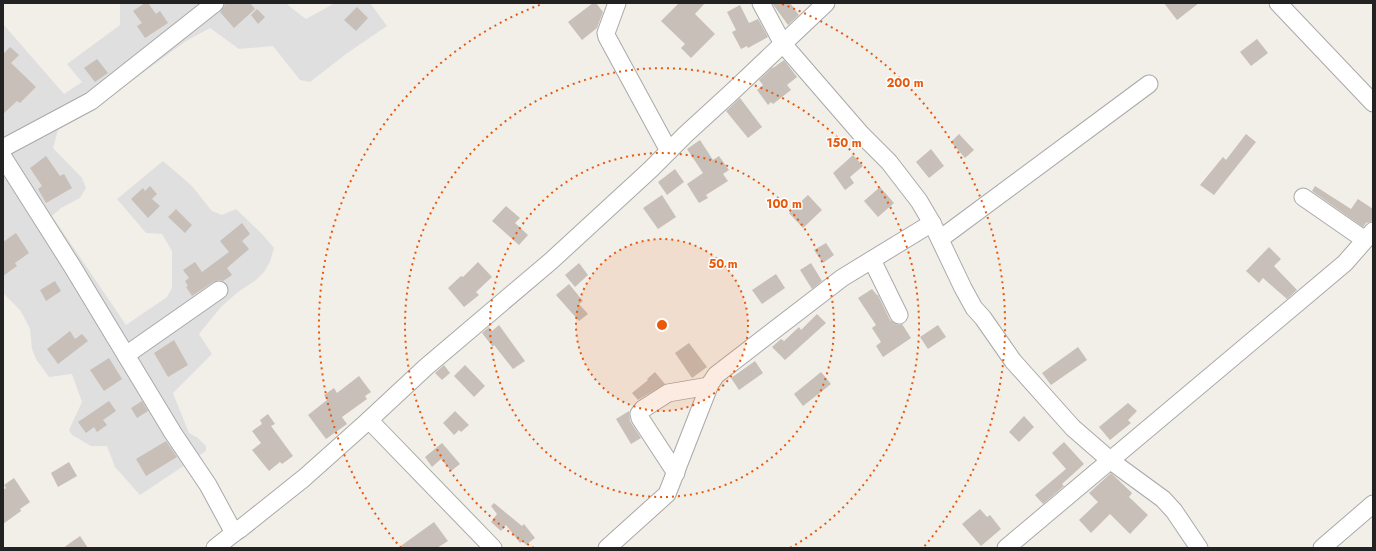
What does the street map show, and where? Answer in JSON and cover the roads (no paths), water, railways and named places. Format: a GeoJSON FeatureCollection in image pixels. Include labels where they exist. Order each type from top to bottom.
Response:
{"type":"FeatureCollection","features":[{"type":"Feature","properties":{"kind":"street"},"geometry":{"type":"LineString","coordinates":[[3,148],[91,101],[215,3]]}},
{"type":"Feature","properties":{"kind":"street"},"geometry":{"type":"LineString","coordinates":[[617,3],[606,33],[607,36],[670,151]]}},
{"type":"Feature","properties":{"kind":"street"},"geometry":{"type":"LineString","coordinates":[[761,3],[782,44],[861,134],[888,162],[919,201],[940,238],[974,308],[983,318],[1013,361],[1073,428],[1110,461],[1164,499],[1199,548]]}},
{"type":"Feature","properties":{"kind":"street"},"geometry":{"type":"LineString","coordinates":[[215,548],[304,478],[370,420],[426,367],[551,262],[650,170],[686,134],[734,92],[826,3]]}},
{"type":"Feature","properties":{"kind":"street"},"geometry":{"type":"LineString","coordinates":[[1278,3],[1373,102]]}},
{"type":"Feature","properties":{"kind":"street"},"geometry":{"type":"LineString","coordinates":[[940,238],[1149,84]]}},
{"type":"Feature","properties":{"kind":"street"},"geometry":{"type":"LineString","coordinates":[[5,167],[72,266],[172,433],[208,485],[234,533]]}},
{"type":"Feature","properties":{"kind":"street"},"geometry":{"type":"LineString","coordinates":[[1006,548],[1345,263],[1369,236],[1303,198]]}},
{"type":"Feature","properties":{"kind":"street"},"geometry":{"type":"LineString","coordinates":[[606,548],[667,494],[709,386],[716,375],[842,278],[932,223]]}},
{"type":"Feature","properties":{"kind":"street"},"geometry":{"type":"LineString","coordinates":[[872,260],[899,315]]}},
{"type":"Feature","properties":{"kind":"street"},"geometry":{"type":"LineString","coordinates":[[126,355],[219,290]]}},
{"type":"Feature","properties":{"kind":"street"},"geometry":{"type":"LineString","coordinates":[[676,474],[640,418],[639,414],[643,409],[668,393],[709,386]]}},
{"type":"Feature","properties":{"kind":"street"},"geometry":{"type":"LineString","coordinates":[[370,420],[493,548]]}},
{"type":"Feature","properties":{"kind":"street"},"geometry":{"type":"LineString","coordinates":[[1322,548],[1373,504]]}}]}
